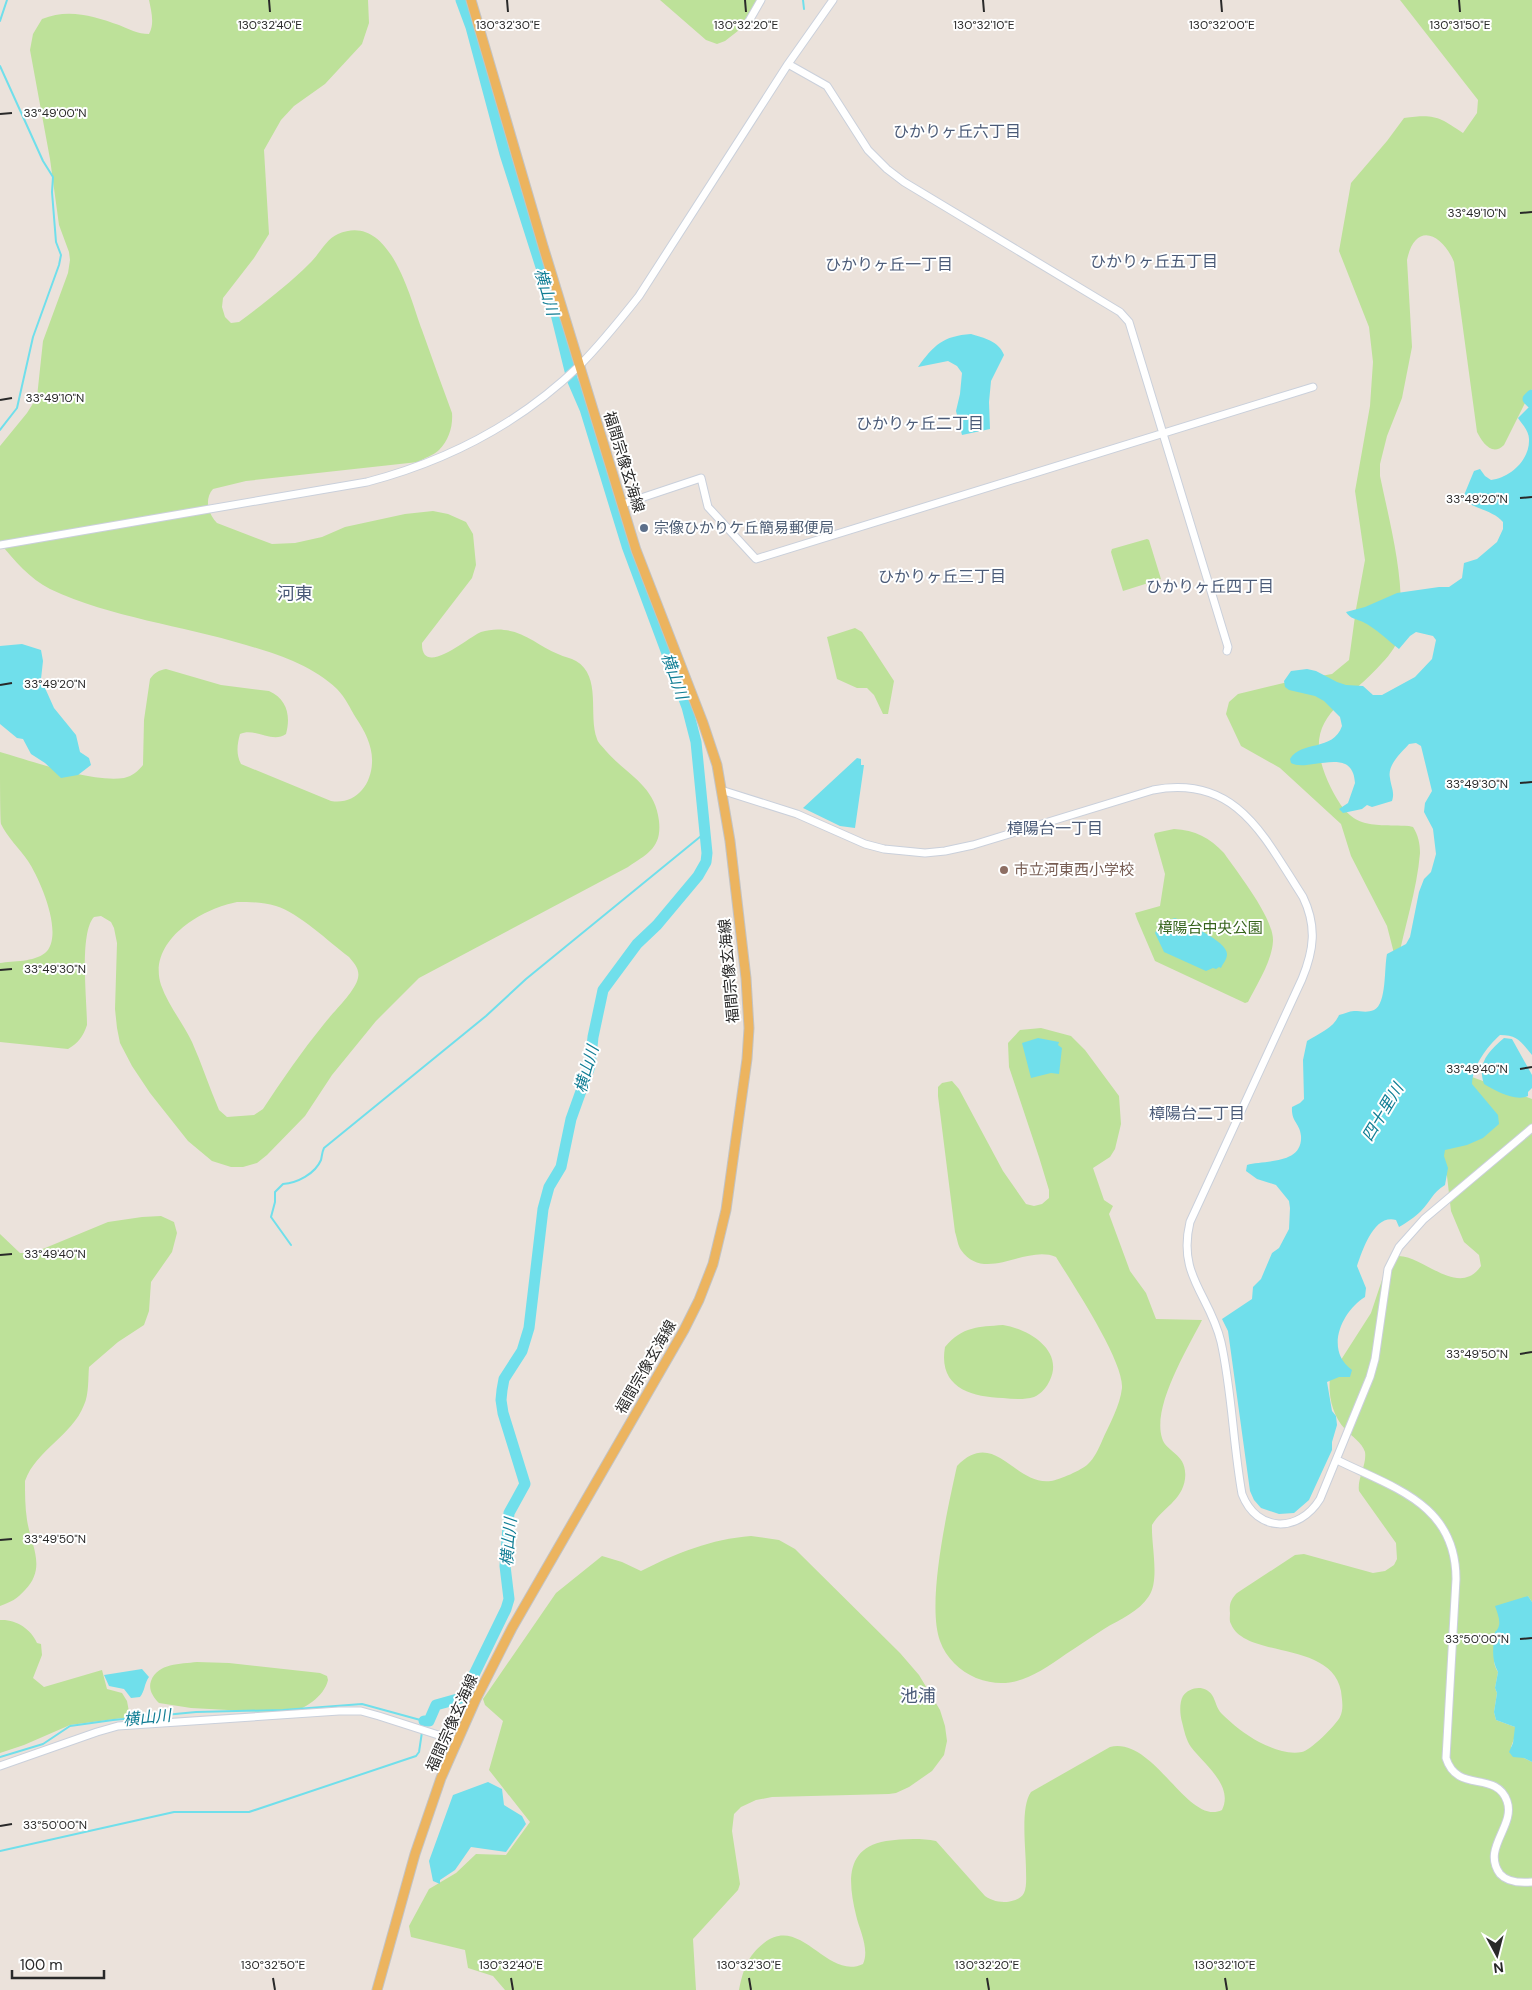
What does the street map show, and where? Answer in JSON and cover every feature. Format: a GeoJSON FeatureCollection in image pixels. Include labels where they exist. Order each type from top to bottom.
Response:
{"type":"FeatureCollection","features":[{"type":"Feature","properties":{"kind":"main road","name":"福間宗像玄海線"},"geometry":{"type":"LineString","coordinates":[[377,1990],[415,1854],[442,1778],[476,1699],[512,1628],[684,1330],[699,1300],[713,1264],[732,1179],[749,1028],[746,978],[730,841],[717,765],[703,723],[642,567],[543,246],[471,0]]}},
{"type":"Feature","properties":{"kind":"street"},"geometry":{"type":"LineString","coordinates":[[749,21],[762,0]]}},
{"type":"Feature","properties":{"kind":"street"},"geometry":{"type":"LineString","coordinates":[[0,545],[349,486],[404,472],[454,452],[498,429],[538,402],[580,365],[639,296],[788,64],[833,0]]}},
{"type":"Feature","properties":{"kind":"street"},"geometry":{"type":"LineString","coordinates":[[788,64],[827,86],[868,150],[887,169],[904,182],[1085,290],[1125,317],[1129,322],[1228,647],[1227,651]]}},
{"type":"Feature","properties":{"kind":"street"},"geometry":{"type":"LineString","coordinates":[[623,504],[700,478],[708,507],[756,559],[1313,387]]}},
{"type":"Feature","properties":{"kind":"street"},"geometry":{"type":"LineString","coordinates":[[721,790],[797,814],[865,844],[902,852],[925,853],[959,848],[1165,788],[1192,788],[1220,796],[1245,813],[1255,824],[1304,897],[1313,928],[1312,954],[1190,1222],[1186,1242],[1191,1272],[1221,1342],[1242,1494],[1249,1508],[1261,1518],[1274,1523],[1288,1524],[1301,1519],[1311,1512],[1320,1499],[1370,1377],[1375,1359],[1388,1269],[1399,1247],[1420,1222],[1532,1128]]}},
{"type":"Feature","properties":{"kind":"street"},"geometry":{"type":"LineString","coordinates":[[1337,1460],[1389,1485],[1426,1506],[1439,1521],[1451,1543],[1456,1567],[1456,1579],[1446,1758],[1451,1770],[1455,1774],[1495,1786],[1503,1793],[1507,1800],[1508,1813],[1495,1847],[1495,1864],[1502,1876],[1509,1880],[1520,1883],[1532,1882]]}},
{"type":"Feature","properties":{"kind":"street"},"geometry":{"type":"LineString","coordinates":[[0,1766],[118,1726],[339,1711],[361,1711],[457,1741]]}},
{"type":"Feature","properties":{"kind":"green space"},"geometry":{"type":"Polygon","coordinates":[[[149,0],[368,0],[369,23],[362,44],[325,84],[294,106],[281,120],[264,150],[269,234],[254,258],[223,298],[222,307],[225,317],[231,323],[239,322],[293,279],[334,236],[356,230],[371,235],[384,246],[395,261],[404,279],[452,413],[450,433],[445,442],[439,450],[418,462],[246,481],[213,489],[208,502],[211,515],[217,523],[272,544],[295,543],[322,537],[345,527],[405,514],[433,511],[448,514],[466,522],[473,534],[476,565],[472,578],[422,643],[424,653],[429,657],[438,657],[481,632],[501,630],[518,633],[551,651],[576,661],[584,668],[592,686],[595,729],[598,740],[606,751],[646,789],[652,798],[659,821],[656,844],[647,854],[628,867],[419,978],[376,1021],[332,1075],[305,1116],[267,1155],[257,1163],[243,1167],[231,1167],[212,1161],[188,1141],[150,1093],[132,1066],[120,1043],[117,1028],[115,1009],[117,943],[114,928],[111,922],[101,916],[94,917],[89,925],[85,952],[87,1025],[80,1039],[68,1049],[0,1042],[0,963],[29,960],[45,953],[51,945],[52,921],[44,894],[33,869],[1,824],[0,752],[79,774],[111,779],[130,776],[143,765],[144,720],[150,679],[157,672],[166,669],[221,685],[269,691],[284,703],[288,715],[286,734],[281,737],[269,737],[252,732],[240,734],[238,757],[241,764],[331,801],[347,800],[354,797],[365,786],[371,771],[372,757],[368,739],[345,699],[328,681],[306,667],[283,657],[221,638],[122,614],[74,599],[50,589],[29,575],[0,543],[0,446],[27,413],[37,397],[43,341],[68,273],[70,260],[59,225],[50,159],[30,50],[33,34],[42,19],[61,14],[71,14],[100,19],[137,32],[149,34],[152,21],[149,0]],[[237,902],[208,912],[180,930],[169,941],[162,954],[159,969],[164,992],[192,1042],[219,1110],[227,1117],[254,1115],[263,1109],[308,1045],[353,989],[358,978],[356,966],[349,957],[294,915],[276,906],[237,902]]]}},
{"type":"Feature","properties":{"kind":"green space"},"geometry":{"type":"Polygon","coordinates":[[[660,0],[757,0],[743,27],[725,41],[717,44],[706,40],[660,0]]]}},
{"type":"Feature","properties":{"kind":"green space"},"geometry":{"type":"Polygon","coordinates":[[[1400,0],[1532,0],[1532,389],[1504,445],[1495,449],[1488,447],[1477,432],[1454,262],[1443,244],[1436,238],[1422,236],[1416,240],[1407,260],[1412,347],[1402,398],[1387,436],[1380,464],[1380,476],[1399,575],[1401,631],[1396,644],[1385,660],[1328,716],[1321,730],[1319,745],[1322,764],[1331,788],[1346,811],[1362,822],[1413,827],[1417,836],[1420,849],[1418,867],[1397,965],[1387,926],[1351,856],[1341,824],[1280,768],[1241,746],[1226,714],[1229,702],[1238,694],[1332,674],[1349,660],[1365,560],[1355,491],[1370,406],[1373,362],[1369,327],[1339,251],[1351,183],[1404,118],[1422,116],[1435,118],[1463,133],[1477,113],[1478,100],[1400,0]]]}},
{"type":"Feature","properties":{"kind":"green space"},"geometry":{"type":"Polygon","coordinates":[[[1149,540],[1161,579],[1123,591],[1111,552],[1112,549],[1149,540]]]}},
{"type":"Feature","properties":{"kind":"green space"},"geometry":{"type":"Polygon","coordinates":[[[855,628],[862,632],[894,681],[888,714],[883,714],[874,695],[867,688],[857,688],[837,679],[827,637],[855,628]]]}},
{"type":"Feature","properties":{"kind":"green space","name":"樟陽台中央公園"},"geometry":{"type":"Polygon","coordinates":[[[1174,829],[1195,833],[1208,839],[1219,848],[1245,883],[1268,920],[1272,931],[1272,949],[1264,972],[1248,1002],[1245,1003],[1155,961],[1137,919],[1135,913],[1160,906],[1165,874],[1154,835],[1155,833],[1174,829]]]}},
{"type":"Feature","properties":{"kind":"green space"},"geometry":{"type":"Polygon","coordinates":[[[1041,1028],[1071,1036],[1085,1050],[1119,1096],[1121,1124],[1115,1149],[1110,1157],[1093,1168],[1104,1200],[1113,1206],[1109,1214],[1130,1271],[1146,1293],[1156,1319],[1202,1320],[1173,1378],[1162,1410],[1160,1425],[1162,1438],[1164,1443],[1183,1464],[1185,1479],[1176,1499],[1152,1525],[1155,1572],[1149,1596],[1135,1611],[1035,1674],[1013,1682],[1002,1683],[976,1678],[959,1668],[943,1647],[936,1624],[935,1603],[940,1555],[957,1466],[970,1456],[983,1453],[994,1455],[1026,1475],[1038,1480],[1051,1481],[1070,1474],[1085,1466],[1094,1456],[1117,1408],[1122,1388],[1115,1360],[1096,1322],[1056,1257],[1044,1254],[1032,1255],[994,1264],[982,1264],[971,1260],[961,1250],[955,1232],[938,1096],[938,1087],[942,1083],[952,1081],[959,1089],[1003,1171],[1026,1204],[1034,1206],[1042,1204],[1049,1198],[1049,1190],[1039,1157],[1009,1067],[1008,1043],[1020,1030],[1041,1028]]]}},
{"type":"Feature","properties":{"kind":"green space"},"geometry":{"type":"Polygon","coordinates":[[[1472,1077],[1532,1099],[1532,1602],[1528,1596],[1505,1619],[1497,1633],[1494,1656],[1498,1672],[1494,1712],[1496,1720],[1515,1727],[1515,1736],[1511,1747],[1532,1762],[1532,1990],[739,1990],[744,1970],[753,1953],[764,1943],[777,1936],[790,1936],[802,1941],[838,1964],[850,1967],[863,1964],[865,1946],[853,1903],[851,1879],[856,1859],[863,1851],[873,1845],[886,1841],[905,1839],[936,1841],[985,1896],[1001,1902],[1009,1902],[1019,1898],[1023,1895],[1026,1885],[1024,1829],[1026,1808],[1031,1792],[1110,1747],[1126,1747],[1141,1755],[1196,1806],[1209,1812],[1222,1810],[1225,1801],[1221,1784],[1210,1768],[1191,1747],[1184,1732],[1180,1705],[1183,1696],[1189,1690],[1205,1689],[1213,1697],[1220,1712],[1226,1718],[1259,1742],[1285,1752],[1296,1753],[1306,1751],[1338,1721],[1342,1711],[1342,1701],[1341,1691],[1334,1675],[1322,1664],[1305,1657],[1253,1642],[1239,1635],[1230,1623],[1230,1604],[1237,1593],[1295,1555],[1304,1554],[1373,1573],[1385,1571],[1394,1565],[1397,1559],[1396,1543],[1359,1491],[1359,1481],[1365,1462],[1365,1452],[1337,1418],[1330,1398],[1330,1377],[1371,1313],[1389,1259],[1399,1256],[1410,1258],[1447,1276],[1459,1278],[1471,1276],[1481,1266],[1479,1255],[1464,1242],[1451,1211],[1447,1176],[1432,1156],[1472,1077]]]}},
{"type":"Feature","properties":{"kind":"green space"},"geometry":{"type":"Polygon","coordinates":[[[161,1216],[174,1222],[177,1233],[172,1252],[151,1282],[149,1311],[144,1325],[118,1342],[89,1367],[87,1396],[78,1416],[30,1470],[25,1481],[25,1500],[27,1520],[36,1556],[35,1573],[32,1581],[22,1593],[14,1600],[0,1606],[0,1234],[20,1253],[33,1253],[108,1222],[161,1216]]]}},
{"type":"Feature","properties":{"kind":"green space"},"geometry":{"type":"Polygon","coordinates":[[[1003,1325],[1013,1327],[1033,1336],[1048,1350],[1052,1359],[1053,1369],[1050,1380],[1044,1390],[1034,1397],[1015,1399],[991,1397],[968,1392],[959,1387],[946,1372],[944,1361],[945,1347],[958,1335],[971,1329],[1003,1325]]]}},
{"type":"Feature","properties":{"kind":"green space"},"geometry":{"type":"Polygon","coordinates":[[[751,1536],[779,1540],[795,1549],[900,1653],[919,1675],[940,1710],[945,1726],[947,1741],[944,1755],[932,1771],[909,1787],[896,1793],[772,1797],[756,1800],[741,1807],[734,1814],[732,1831],[740,1884],[738,1890],[693,1939],[696,1990],[505,1990],[493,1976],[468,1968],[465,1950],[411,1937],[409,1926],[429,1889],[456,1873],[476,1854],[506,1855],[530,1822],[489,1770],[503,1721],[485,1705],[483,1699],[556,1593],[602,1556],[622,1562],[641,1571],[694,1548],[722,1540],[751,1536]]]}},
{"type":"Feature","properties":{"kind":"green space"},"geometry":{"type":"Polygon","coordinates":[[[0,1620],[17,1623],[27,1629],[37,1643],[41,1644],[42,1655],[33,1678],[44,1687],[102,1670],[107,1689],[122,1693],[127,1701],[130,1717],[70,1725],[0,1753],[0,1620]]]}},
{"type":"Feature","properties":{"kind":"green space"},"geometry":{"type":"Polygon","coordinates":[[[197,1662],[229,1663],[320,1673],[327,1676],[328,1680],[322,1692],[312,1702],[300,1709],[287,1713],[191,1708],[159,1703],[151,1690],[150,1684],[154,1675],[170,1666],[197,1662]]]}},
{"type":"Feature","properties":{"kind":"water"},"geometry":{"type":"Polygon","coordinates":[[[971,334],[995,343],[1004,355],[991,381],[989,402],[990,429],[962,435],[956,411],[962,373],[957,366],[948,361],[918,367],[934,347],[940,343],[953,337],[971,334]]]}},
{"type":"Feature","properties":{"kind":"water"},"geometry":{"type":"Polygon","coordinates":[[[1532,404],[1532,1055],[1519,1040],[1511,1036],[1500,1035],[1490,1045],[1478,1063],[1472,1084],[1498,1115],[1499,1124],[1483,1138],[1467,1145],[1445,1150],[1444,1156],[1448,1168],[1445,1185],[1434,1194],[1421,1211],[1399,1227],[1396,1220],[1381,1222],[1370,1234],[1357,1266],[1366,1288],[1365,1297],[1349,1311],[1339,1331],[1339,1352],[1344,1362],[1352,1370],[1350,1377],[1339,1377],[1327,1382],[1332,1411],[1336,1416],[1337,1425],[1332,1442],[1332,1450],[1309,1500],[1294,1513],[1279,1514],[1261,1508],[1254,1500],[1250,1491],[1228,1331],[1222,1319],[1252,1299],[1253,1287],[1261,1279],[1272,1253],[1279,1248],[1289,1229],[1289,1201],[1276,1185],[1257,1179],[1246,1171],[1247,1165],[1281,1160],[1296,1152],[1300,1145],[1301,1136],[1293,1116],[1292,1107],[1304,1099],[1303,1060],[1307,1041],[1330,1027],[1339,1015],[1352,1011],[1371,1011],[1378,1006],[1383,993],[1387,954],[1406,944],[1410,937],[1419,892],[1424,879],[1431,872],[1436,854],[1433,829],[1424,812],[1425,803],[1432,791],[1421,746],[1416,743],[1409,744],[1393,764],[1390,773],[1393,792],[1392,801],[1372,807],[1367,805],[1362,809],[1343,813],[1339,809],[1348,803],[1355,783],[1352,771],[1347,765],[1329,762],[1299,765],[1291,763],[1290,759],[1302,749],[1324,743],[1338,734],[1342,726],[1340,717],[1324,701],[1315,696],[1289,690],[1285,687],[1284,681],[1291,671],[1307,669],[1316,671],[1346,685],[1363,686],[1373,695],[1382,695],[1415,677],[1432,659],[1436,640],[1433,636],[1416,632],[1399,649],[1373,628],[1346,612],[1365,607],[1397,593],[1449,587],[1462,578],[1464,563],[1477,559],[1497,542],[1503,529],[1503,522],[1494,515],[1462,500],[1474,471],[1480,469],[1491,480],[1505,476],[1518,467],[1526,454],[1529,436],[1518,418],[1532,404]]]}},
{"type":"Feature","properties":{"kind":"water"},"geometry":{"type":"Polygon","coordinates":[[[22,644],[41,650],[43,661],[41,679],[54,708],[76,735],[80,752],[89,758],[91,765],[78,775],[61,778],[45,763],[31,754],[23,739],[17,738],[0,724],[0,646],[22,644]]]}},
{"type":"Feature","properties":{"kind":"water"},"geometry":{"type":"Polygon","coordinates":[[[857,758],[861,759],[861,765],[864,765],[855,828],[840,826],[803,808],[857,758]]]}},
{"type":"Feature","properties":{"kind":"water"},"geometry":{"type":"Polygon","coordinates":[[[1175,918],[1205,933],[1225,949],[1227,954],[1226,960],[1221,968],[1213,968],[1206,971],[1164,952],[1155,933],[1160,923],[1175,918]]]}},
{"type":"Feature","properties":{"kind":"water"},"geometry":{"type":"Polygon","coordinates":[[[1038,1038],[1059,1042],[1058,1045],[1062,1048],[1059,1074],[1051,1073],[1031,1078],[1022,1043],[1038,1038]]]}},
{"type":"Feature","properties":{"kind":"water"},"geometry":{"type":"Polygon","coordinates":[[[1504,1038],[1512,1039],[1532,1075],[1532,1088],[1528,1092],[1528,1096],[1512,1097],[1484,1084],[1482,1070],[1485,1058],[1504,1038]]]}},
{"type":"Feature","properties":{"kind":"water"},"geometry":{"type":"Polygon","coordinates":[[[1528,1596],[1532,1602],[1532,1762],[1524,1758],[1513,1757],[1509,1752],[1513,1743],[1515,1727],[1496,1720],[1494,1712],[1498,1672],[1494,1663],[1493,1648],[1495,1632],[1499,1626],[1495,1606],[1528,1596]]]}},
{"type":"Feature","properties":{"kind":"water"},"geometry":{"type":"Polygon","coordinates":[[[142,1669],[149,1677],[140,1697],[131,1698],[124,1689],[109,1686],[104,1675],[142,1669]]]}},
{"type":"Feature","properties":{"kind":"water"},"geometry":{"type":"Polygon","coordinates":[[[488,1782],[502,1789],[504,1805],[522,1816],[526,1824],[506,1852],[471,1847],[455,1870],[440,1880],[440,1884],[433,1881],[429,1861],[453,1795],[488,1782]]]}},
{"type":"Feature","properties":{"kind":"waterway"},"geometry":{"type":"LineString","coordinates":[[0,21],[7,0]]}},
{"type":"Feature","properties":{"kind":"waterway","name":"横山川"},"geometry":{"type":"LineString","coordinates":[[424,1721],[429,1721],[436,1705],[461,1698],[466,1691],[506,1609],[509,1599],[505,1566],[509,1513],[525,1484],[503,1413],[502,1390],[504,1379],[522,1351],[529,1328],[543,1209],[549,1187],[561,1167],[571,1119],[590,1066],[593,1037],[603,990],[637,944],[657,925],[698,876],[706,862],[707,853],[696,742],[687,707],[627,546],[585,409],[572,379],[556,314],[505,154],[471,27],[461,0]]}},
{"type":"Feature","properties":{"kind":"waterway"},"geometry":{"type":"LineString","coordinates":[[803,0],[804,9]]}},
{"type":"Feature","properties":{"kind":"waterway"},"geometry":{"type":"LineString","coordinates":[[0,66],[43,161],[53,177],[52,192],[56,242],[61,255],[33,337],[17,408],[0,430]]}},
{"type":"Feature","properties":{"kind":"waterway","name":"四十里川"},"geometry":{"type":"LineString","coordinates":[[1532,395],[1528,399],[1532,403]]}},
{"type":"Feature","properties":{"kind":"waterway"},"geometry":{"type":"LineString","coordinates":[[291,1245],[271,1217],[275,1202],[275,1192],[283,1184],[300,1180],[314,1170],[321,1160],[324,1148],[486,1016],[526,979],[706,832]]}},
{"type":"Feature","properties":{"kind":"waterway","name":"横山川"},"geometry":{"type":"LineString","coordinates":[[0,1757],[43,1744],[70,1726],[196,1712],[283,1710],[362,1704],[424,1721],[423,1727]]}},
{"type":"Feature","properties":{"kind":"waterway"},"geometry":{"type":"LineString","coordinates":[[0,1851],[174,1812],[249,1812],[416,1756],[419,1752],[422,1732]]}},
{"type":"Feature","properties":{"kind":"place","name":"宗像ひかりケ丘簡易郵便局"},"geometry":{"type":"Point","coordinates":[644,528]}},
{"type":"Feature","properties":{"kind":"place","name":"市立河東西小学校"},"geometry":{"type":"Point","coordinates":[1004,870]}},
{"type":"Feature","properties":{"kind":"district","name":"ひかりヶ丘六丁目"},"geometry":{"type":"Point","coordinates":[957,131]}},
{"type":"Feature","properties":{"kind":"district","name":"ひかりヶ丘五丁目"},"geometry":{"type":"Point","coordinates":[1154,261]}},
{"type":"Feature","properties":{"kind":"district","name":"ひかりヶ丘一丁目"},"geometry":{"type":"Point","coordinates":[889,264]}},
{"type":"Feature","properties":{"kind":"district","name":"ひかりヶ丘二丁目"},"geometry":{"type":"Point","coordinates":[920,423]}},
{"type":"Feature","properties":{"kind":"district","name":"ひかりヶ丘三丁目"},"geometry":{"type":"Point","coordinates":[942,576]}},
{"type":"Feature","properties":{"kind":"district","name":"ひかりヶ丘四丁目"},"geometry":{"type":"Point","coordinates":[1210,586]}},
{"type":"Feature","properties":{"kind":"district","name":"河東"},"geometry":{"type":"Point","coordinates":[295,594]}},
{"type":"Feature","properties":{"kind":"district","name":"樟陽台一丁目"},"geometry":{"type":"Point","coordinates":[1055,828]}},
{"type":"Feature","properties":{"kind":"district","name":"樟陽台二丁目"},"geometry":{"type":"Point","coordinates":[1197,1113]}},
{"type":"Feature","properties":{"kind":"district","name":"池浦"},"geometry":{"type":"Point","coordinates":[918,1696]}}]}
